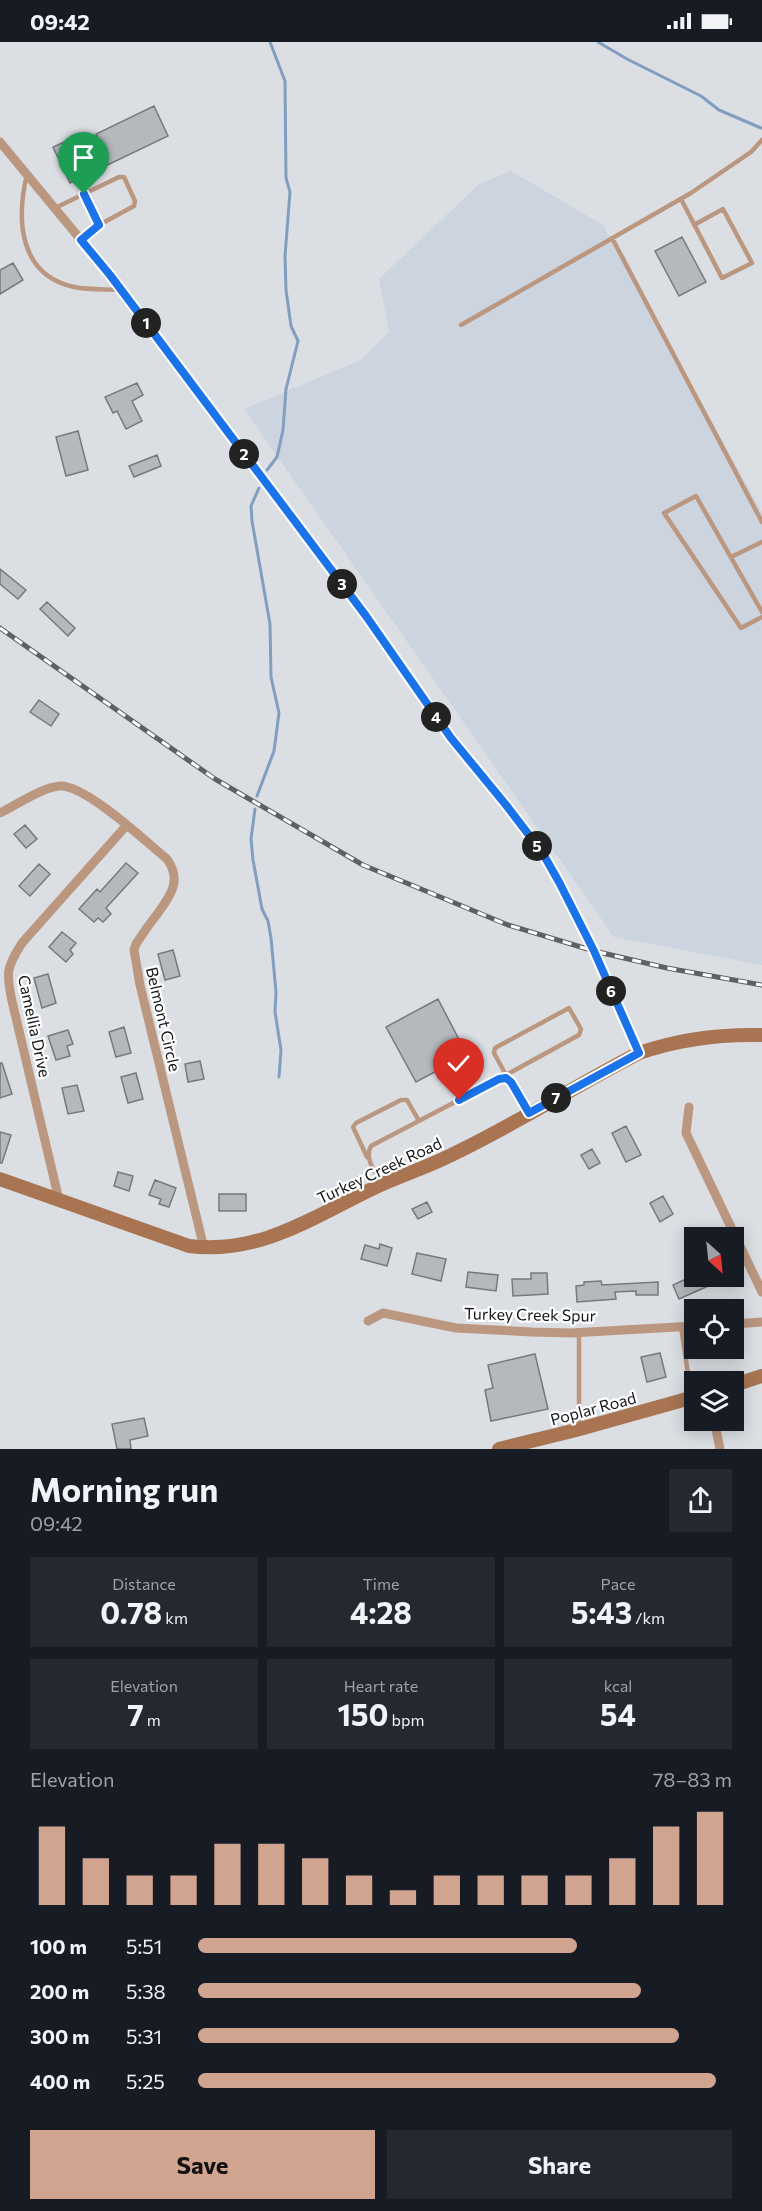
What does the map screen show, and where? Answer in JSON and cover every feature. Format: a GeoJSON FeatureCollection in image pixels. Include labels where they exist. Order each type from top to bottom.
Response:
{"type":"FeatureCollection","features":[{"type":"Feature","properties":{"kind":"street"},"geometry":{"type":"LineString","coordinates":[[0,142],[121,290],[366,616],[451,738],[542,852],[594,951],[639,1053]]}},
{"type":"Feature","properties":{"kind":"street","name":"Belmont Circle"},"geometry":{"type":"LineString","coordinates":[[0,813],[46,790],[57,786],[67,786],[86,794],[167,859],[172,866],[175,877],[171,896],[136,944],[134,951],[140,985],[204,1248]]}},
{"type":"Feature","properties":{"kind":"street","name":"Camellia Drive"},"geometry":{"type":"LineString","coordinates":[[59,1200],[7,978],[10,962],[22,943],[126,826]]}},
{"type":"Feature","properties":{"kind":"street","name":"Turkey Creek Road"},"geometry":{"type":"LineString","coordinates":[[0,1179],[189,1246],[229,1247],[279,1235],[382,1184],[448,1157],[639,1053],[672,1042],[731,1035],[762,1035]]}},
{"type":"Feature","properties":{"kind":"street"},"geometry":{"type":"LineString","coordinates":[[689,1107],[686,1133],[762,1292]]}},
{"type":"Feature","properties":{"kind":"street","name":"Turkey Creek Spur"},"geometry":{"type":"LineString","coordinates":[[368,1321],[383,1313],[456,1328],[490,1331],[579,1332],[681,1326]]}},
{"type":"Feature","properties":{"kind":"street"},"geometry":{"type":"LineString","coordinates":[[744,1323],[762,1322]]}},
{"type":"Feature","properties":{"kind":"street"},"geometry":{"type":"LineString","coordinates":[[744,1382],[762,1376]]}},
{"type":"Feature","properties":{"kind":"street","name":"Poplar Road"},"geometry":{"type":"LineString","coordinates":[[499,1449],[684,1400]]}},
{"type":"Feature","properties":{"kind":"street"},"geometry":{"type":"LineString","coordinates":[[716,1431],[720,1449]]}},
{"type":"Feature","properties":{"kind":"lane"},"geometry":{"type":"LineString","coordinates":[[461,325],[681,199],[751,152],[762,140]]}},
{"type":"Feature","properties":{"kind":"lane"},"geometry":{"type":"LineString","coordinates":[[27,174],[20,222],[25,242],[35,263],[47,274],[73,286],[121,290]]}},
{"type":"Feature","properties":{"kind":"lane"},"geometry":{"type":"LineString","coordinates":[[55,208],[119,177],[124,177],[135,201],[134,206],[99,225],[81,240]]}},
{"type":"Feature","properties":{"kind":"lane"},"geometry":{"type":"LineString","coordinates":[[84,194],[99,225]]}},
{"type":"Feature","properties":{"kind":"lane"},"geometry":{"type":"LineString","coordinates":[[681,199],[694,225],[722,278],[752,262],[723,209],[694,225]]}},
{"type":"Feature","properties":{"kind":"lane"},"geometry":{"type":"LineString","coordinates":[[612,238],[762,522]]}},
{"type":"Feature","properties":{"kind":"lane"},"geometry":{"type":"LineString","coordinates":[[762,612],[696,496],[664,513],[741,628],[762,617]]}},
{"type":"Feature","properties":{"kind":"lane"},"geometry":{"type":"LineString","coordinates":[[731,557],[762,542]]}},
{"type":"Feature","properties":{"kind":"lane"},"geometry":{"type":"LineString","coordinates":[[369,1160],[368,1153],[371,1146],[506,1077],[579,1035],[581,1029],[571,1010],[566,1009],[495,1048],[494,1053],[506,1077],[529,1113]]}},
{"type":"Feature","properties":{"kind":"lane"},"geometry":{"type":"LineString","coordinates":[[382,1184],[352,1127],[401,1100],[407,1100],[419,1121]]}},
{"type":"Feature","properties":{"kind":"lane"},"geometry":{"type":"LineString","coordinates":[[681,1326],[689,1371]]}},
{"type":"Feature","properties":{"kind":"lane"},"geometry":{"type":"LineString","coordinates":[[579,1332],[579,1429]]}},
{"type":"Feature","properties":{"kind":"shaded area"},"geometry":{"type":"Polygon","coordinates":[[[511,171],[603,225],[762,512],[762,965],[614,937],[244,409],[361,360],[389,332],[379,279],[479,184],[511,171]]]}},
{"type":"Feature","properties":{"kind":"building"},"geometry":{"type":"Polygon","coordinates":[[[154,106],[168,136],[70,183],[53,147],[73,138],[78,147],[98,138],[96,134],[154,106]]]}},
{"type":"Feature","properties":{"kind":"building"},"geometry":{"type":"Polygon","coordinates":[[[682,237],[706,282],[679,296],[655,251],[682,237]]]}},
{"type":"Feature","properties":{"kind":"building"},"geometry":{"type":"Polygon","coordinates":[[[13,263],[23,280],[0,294],[0,270],[13,263]]]}},
{"type":"Feature","properties":{"kind":"building"},"geometry":{"type":"Polygon","coordinates":[[[137,383],[143,395],[132,401],[142,421],[126,429],[117,411],[113,413],[105,397],[137,383]]]}},
{"type":"Feature","properties":{"kind":"building"},"geometry":{"type":"Polygon","coordinates":[[[78,431],[88,470],[66,476],[56,437],[78,431]]]}},
{"type":"Feature","properties":{"kind":"building"},"geometry":{"type":"Polygon","coordinates":[[[157,455],[161,466],[134,477],[129,466],[157,455]]]}},
{"type":"Feature","properties":{"kind":"building"},"geometry":{"type":"Polygon","coordinates":[[[0,569],[26,590],[18,599],[0,584],[0,569]]]}},
{"type":"Feature","properties":{"kind":"building"},"geometry":{"type":"Polygon","coordinates":[[[47,602],[75,628],[68,636],[40,609],[47,602]]]}},
{"type":"Feature","properties":{"kind":"building"},"geometry":{"type":"Polygon","coordinates":[[[39,700],[59,714],[51,726],[30,712],[39,700]]]}},
{"type":"Feature","properties":{"kind":"building"},"geometry":{"type":"Polygon","coordinates":[[[25,825],[37,839],[26,848],[14,834],[25,825]]]}},
{"type":"Feature","properties":{"kind":"building"},"geometry":{"type":"Polygon","coordinates":[[[126,863],[138,873],[106,908],[111,914],[103,922],[98,918],[94,922],[79,909],[97,889],[100,892],[126,863]]]}},
{"type":"Feature","properties":{"kind":"building"},"geometry":{"type":"Polygon","coordinates":[[[39,864],[50,874],[30,896],[19,886],[39,864]]]}},
{"type":"Feature","properties":{"kind":"building"},"geometry":{"type":"Polygon","coordinates":[[[62,932],[76,943],[70,950],[73,954],[66,962],[49,947],[62,932]]]}},
{"type":"Feature","properties":{"kind":"building"},"geometry":{"type":"Polygon","coordinates":[[[173,950],[180,976],[165,980],[158,954],[173,950]]]}},
{"type":"Feature","properties":{"kind":"building"},"geometry":{"type":"Polygon","coordinates":[[[48,974],[56,1003],[42,1008],[34,978],[48,974]]]}},
{"type":"Feature","properties":{"kind":"building"},"geometry":{"type":"Polygon","coordinates":[[[438,999],[467,1055],[416,1082],[386,1027],[438,999]]]}},
{"type":"Feature","properties":{"kind":"building"},"geometry":{"type":"Polygon","coordinates":[[[124,1027],[131,1053],[116,1057],[109,1032],[124,1027]]]}},
{"type":"Feature","properties":{"kind":"building"},"geometry":{"type":"Polygon","coordinates":[[[68,1030],[73,1044],[67,1046],[70,1056],[56,1060],[48,1036],[68,1030]]]}},
{"type":"Feature","properties":{"kind":"building"},"geometry":{"type":"Polygon","coordinates":[[[200,1061],[204,1079],[188,1082],[185,1064],[200,1061]]]}},
{"type":"Feature","properties":{"kind":"building"},"geometry":{"type":"Polygon","coordinates":[[[0,1063],[2,1063],[12,1094],[0,1098],[0,1063]]]}},
{"type":"Feature","properties":{"kind":"building"},"geometry":{"type":"Polygon","coordinates":[[[136,1073],[143,1099],[128,1103],[121,1077],[136,1073]]]}},
{"type":"Feature","properties":{"kind":"building"},"geometry":{"type":"Polygon","coordinates":[[[77,1085],[84,1111],[68,1114],[62,1088],[77,1085]]]}},
{"type":"Feature","properties":{"kind":"building"},"geometry":{"type":"Polygon","coordinates":[[[626,1126],[641,1155],[626,1162],[612,1133],[626,1126]]]}},
{"type":"Feature","properties":{"kind":"building"},"geometry":{"type":"Polygon","coordinates":[[[0,1132],[11,1135],[2,1163],[0,1163],[0,1132]]]}},
{"type":"Feature","properties":{"kind":"building"},"geometry":{"type":"Polygon","coordinates":[[[592,1149],[600,1163],[589,1169],[581,1155],[592,1149]]]}},
{"type":"Feature","properties":{"kind":"building"},"geometry":{"type":"Polygon","coordinates":[[[118,1172],[133,1176],[129,1191],[114,1186],[118,1172]]]}},
{"type":"Feature","properties":{"kind":"building"},"geometry":{"type":"Polygon","coordinates":[[[155,1180],[176,1188],[169,1207],[159,1204],[161,1199],[149,1195],[155,1180]]]}},
{"type":"Feature","properties":{"kind":"building"},"geometry":{"type":"Polygon","coordinates":[[[219,1194],[246,1194],[246,1211],[219,1211],[219,1194]]]}},
{"type":"Feature","properties":{"kind":"building"},"geometry":{"type":"Polygon","coordinates":[[[663,1196],[673,1214],[660,1222],[650,1203],[663,1196]]]}},
{"type":"Feature","properties":{"kind":"building"},"geometry":{"type":"Polygon","coordinates":[[[427,1202],[432,1212],[418,1219],[412,1209],[427,1202]]]}},
{"type":"Feature","properties":{"kind":"building"},"geometry":{"type":"Polygon","coordinates":[[[380,1244],[392,1248],[387,1266],[361,1259],[365,1245],[379,1249],[380,1244]]]}},
{"type":"Feature","properties":{"kind":"building"},"geometry":{"type":"Polygon","coordinates":[[[417,1253],[446,1259],[441,1281],[412,1274],[417,1253]]]}},
{"type":"Feature","properties":{"kind":"building"},"geometry":{"type":"Polygon","coordinates":[[[468,1272],[498,1275],[496,1291],[466,1287],[468,1272]]]}},
{"type":"Feature","properties":{"kind":"building"},"geometry":{"type":"Polygon","coordinates":[[[531,1273],[547,1273],[548,1294],[513,1296],[512,1279],[531,1279],[531,1273]]]}},
{"type":"Feature","properties":{"kind":"building"},"geometry":{"type":"Polygon","coordinates":[[[684,1280],[684,1287],[706,1287],[679,1299],[673,1285],[684,1280]]]}},
{"type":"Feature","properties":{"kind":"building"},"geometry":{"type":"Polygon","coordinates":[[[601,1281],[602,1285],[658,1282],[658,1295],[636,1295],[636,1291],[615,1292],[616,1299],[577,1302],[576,1286],[584,1285],[584,1282],[601,1281]]]}},
{"type":"Feature","properties":{"kind":"building"},"geometry":{"type":"Polygon","coordinates":[[[660,1353],[666,1377],[647,1382],[641,1357],[660,1353]]]}},
{"type":"Feature","properties":{"kind":"building"},"geometry":{"type":"Polygon","coordinates":[[[535,1354],[548,1409],[491,1421],[485,1390],[493,1388],[488,1365],[535,1354]]]}},
{"type":"Feature","properties":{"kind":"building"},"geometry":{"type":"Polygon","coordinates":[[[144,1418],[148,1436],[130,1440],[131,1449],[117,1449],[112,1424],[144,1418]]]}},
{"type":"Feature","properties":{"kind":"waterway"},"geometry":{"type":"LineString","coordinates":[[267,470],[277,457],[283,430],[286,389],[298,341],[291,326],[286,290],[285,256],[290,192],[286,178],[285,81],[270,42]]}},
{"type":"Feature","properties":{"kind":"waterway"},"geometry":{"type":"LineString","coordinates":[[598,42],[701,96],[719,110],[761,128]]}},
{"type":"Feature","properties":{"kind":"waterway"},"geometry":{"type":"LineString","coordinates":[[257,796],[274,751],[279,713],[271,677],[270,624],[252,521],[251,506],[259,488]]}},
{"type":"Feature","properties":{"kind":"waterway"},"geometry":{"type":"LineString","coordinates":[[255,809],[251,839],[262,909],[268,921],[271,938],[276,992],[275,1012],[281,1050],[279,1077]]}},
{"type":"Feature","properties":{"kind":"railway"},"geometry":{"type":"LineString","coordinates":[[0,628],[215,779],[363,865],[508,925],[594,951],[667,968],[762,985]]}},
{"type":"Feature","properties":{"kind":"route"},"geometry":{"type":"LineString","coordinates":[[84,194],[99,225],[81,240],[110,275],[366,616],[451,738],[542,852],[594,951],[639,1053],[529,1113],[511,1082],[506,1078],[499,1079],[459,1100]]}}]}
